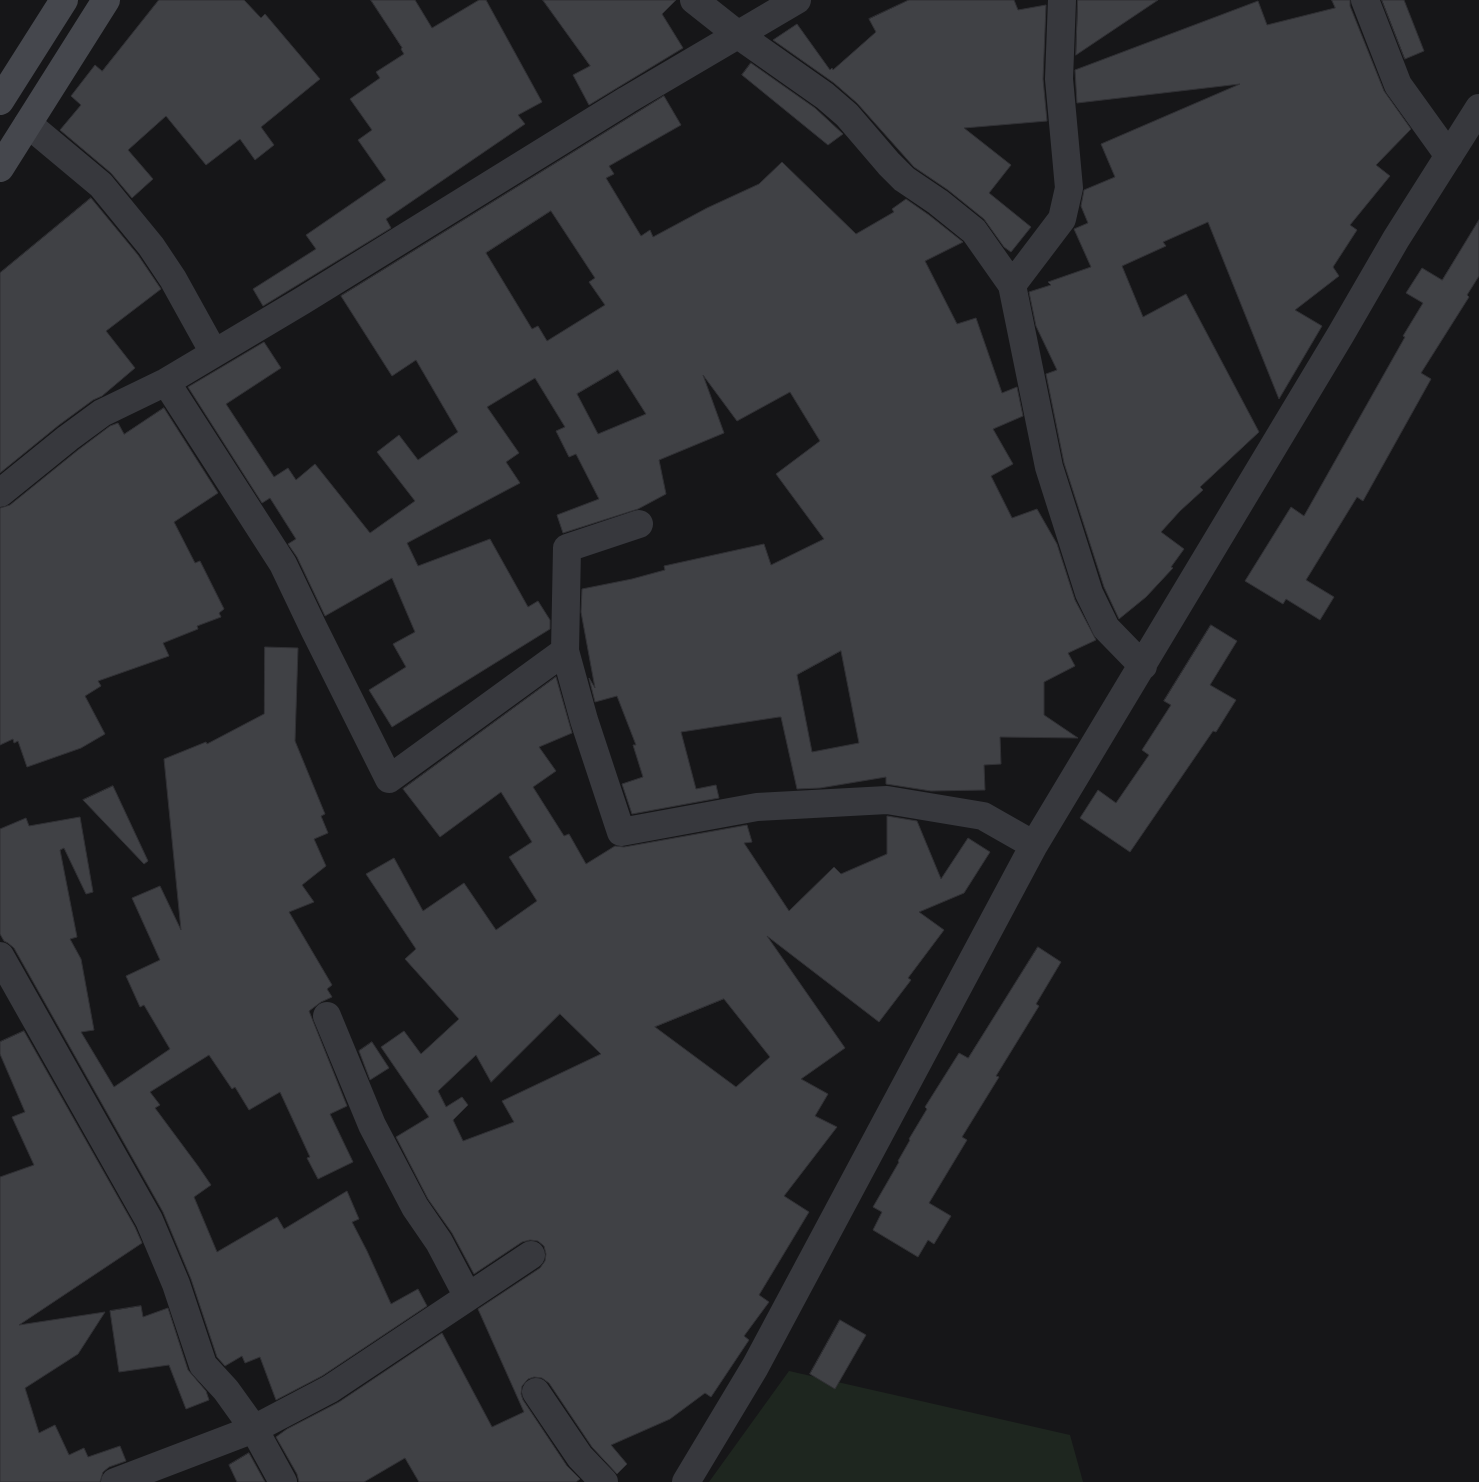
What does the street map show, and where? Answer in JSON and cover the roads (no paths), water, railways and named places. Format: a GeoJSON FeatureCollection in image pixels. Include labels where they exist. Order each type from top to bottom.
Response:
{"type":"FeatureCollection","features":[{"type":"Feature","properties":{"kind":"main road"},"geometry":{"type":"LineString","coordinates":[[0,101],[64,0]]}},
{"type":"Feature","properties":{"kind":"main road"},"geometry":{"type":"LineString","coordinates":[[0,168],[106,0]]}},
{"type":"Feature","properties":{"kind":"street"},"geometry":{"type":"LineString","coordinates":[[694,0],[847,115],[904,179],[938,202],[974,231],[1012,285],[1049,467],[1089,593],[1106,628],[1143,666]]}},
{"type":"Feature","properties":{"kind":"street"},"geometry":{"type":"LineString","coordinates":[[0,493],[102,413],[166,382],[797,0]]}},
{"type":"Feature","properties":{"kind":"street"},"geometry":{"type":"LineString","coordinates":[[1012,285],[1062,220],[1069,188],[1059,78],[1062,0]]}},
{"type":"Feature","properties":{"kind":"street"},"geometry":{"type":"LineString","coordinates":[[1365,0],[1398,85],[1449,156]]}},
{"type":"Feature","properties":{"kind":"street"},"geometry":{"type":"LineString","coordinates":[[686,1482],[755,1367],[1034,845],[1336,343],[1396,239],[1479,108]]}},
{"type":"Feature","properties":{"kind":"street"},"geometry":{"type":"LineString","coordinates":[[28,124],[101,185],[151,246],[173,279],[214,353]]}},
{"type":"Feature","properties":{"kind":"street"},"geometry":{"type":"LineString","coordinates":[[166,382],[284,564],[314,629],[389,779],[565,651]]}},
{"type":"Feature","properties":{"kind":"street"},"geometry":{"type":"LineString","coordinates":[[639,524],[567,548],[565,651],[584,720],[621,832],[757,807],[887,800],[983,816],[1034,845]]}},
{"type":"Feature","properties":{"kind":"street"},"geometry":{"type":"LineString","coordinates":[[0,956],[149,1220],[176,1284],[203,1365],[226,1390],[254,1429],[283,1482]]}},
{"type":"Feature","properties":{"kind":"street"},"geometry":{"type":"LineString","coordinates":[[327,1016],[372,1126],[416,1207],[439,1242],[468,1297]]}},
{"type":"Feature","properties":{"kind":"street"},"geometry":{"type":"LineString","coordinates":[[115,1482],[254,1429],[330,1388],[531,1255]]}},
{"type":"Feature","properties":{"kind":"street"},"geometry":{"type":"LineString","coordinates":[[536,1392],[580,1457],[604,1482]]}}]}
